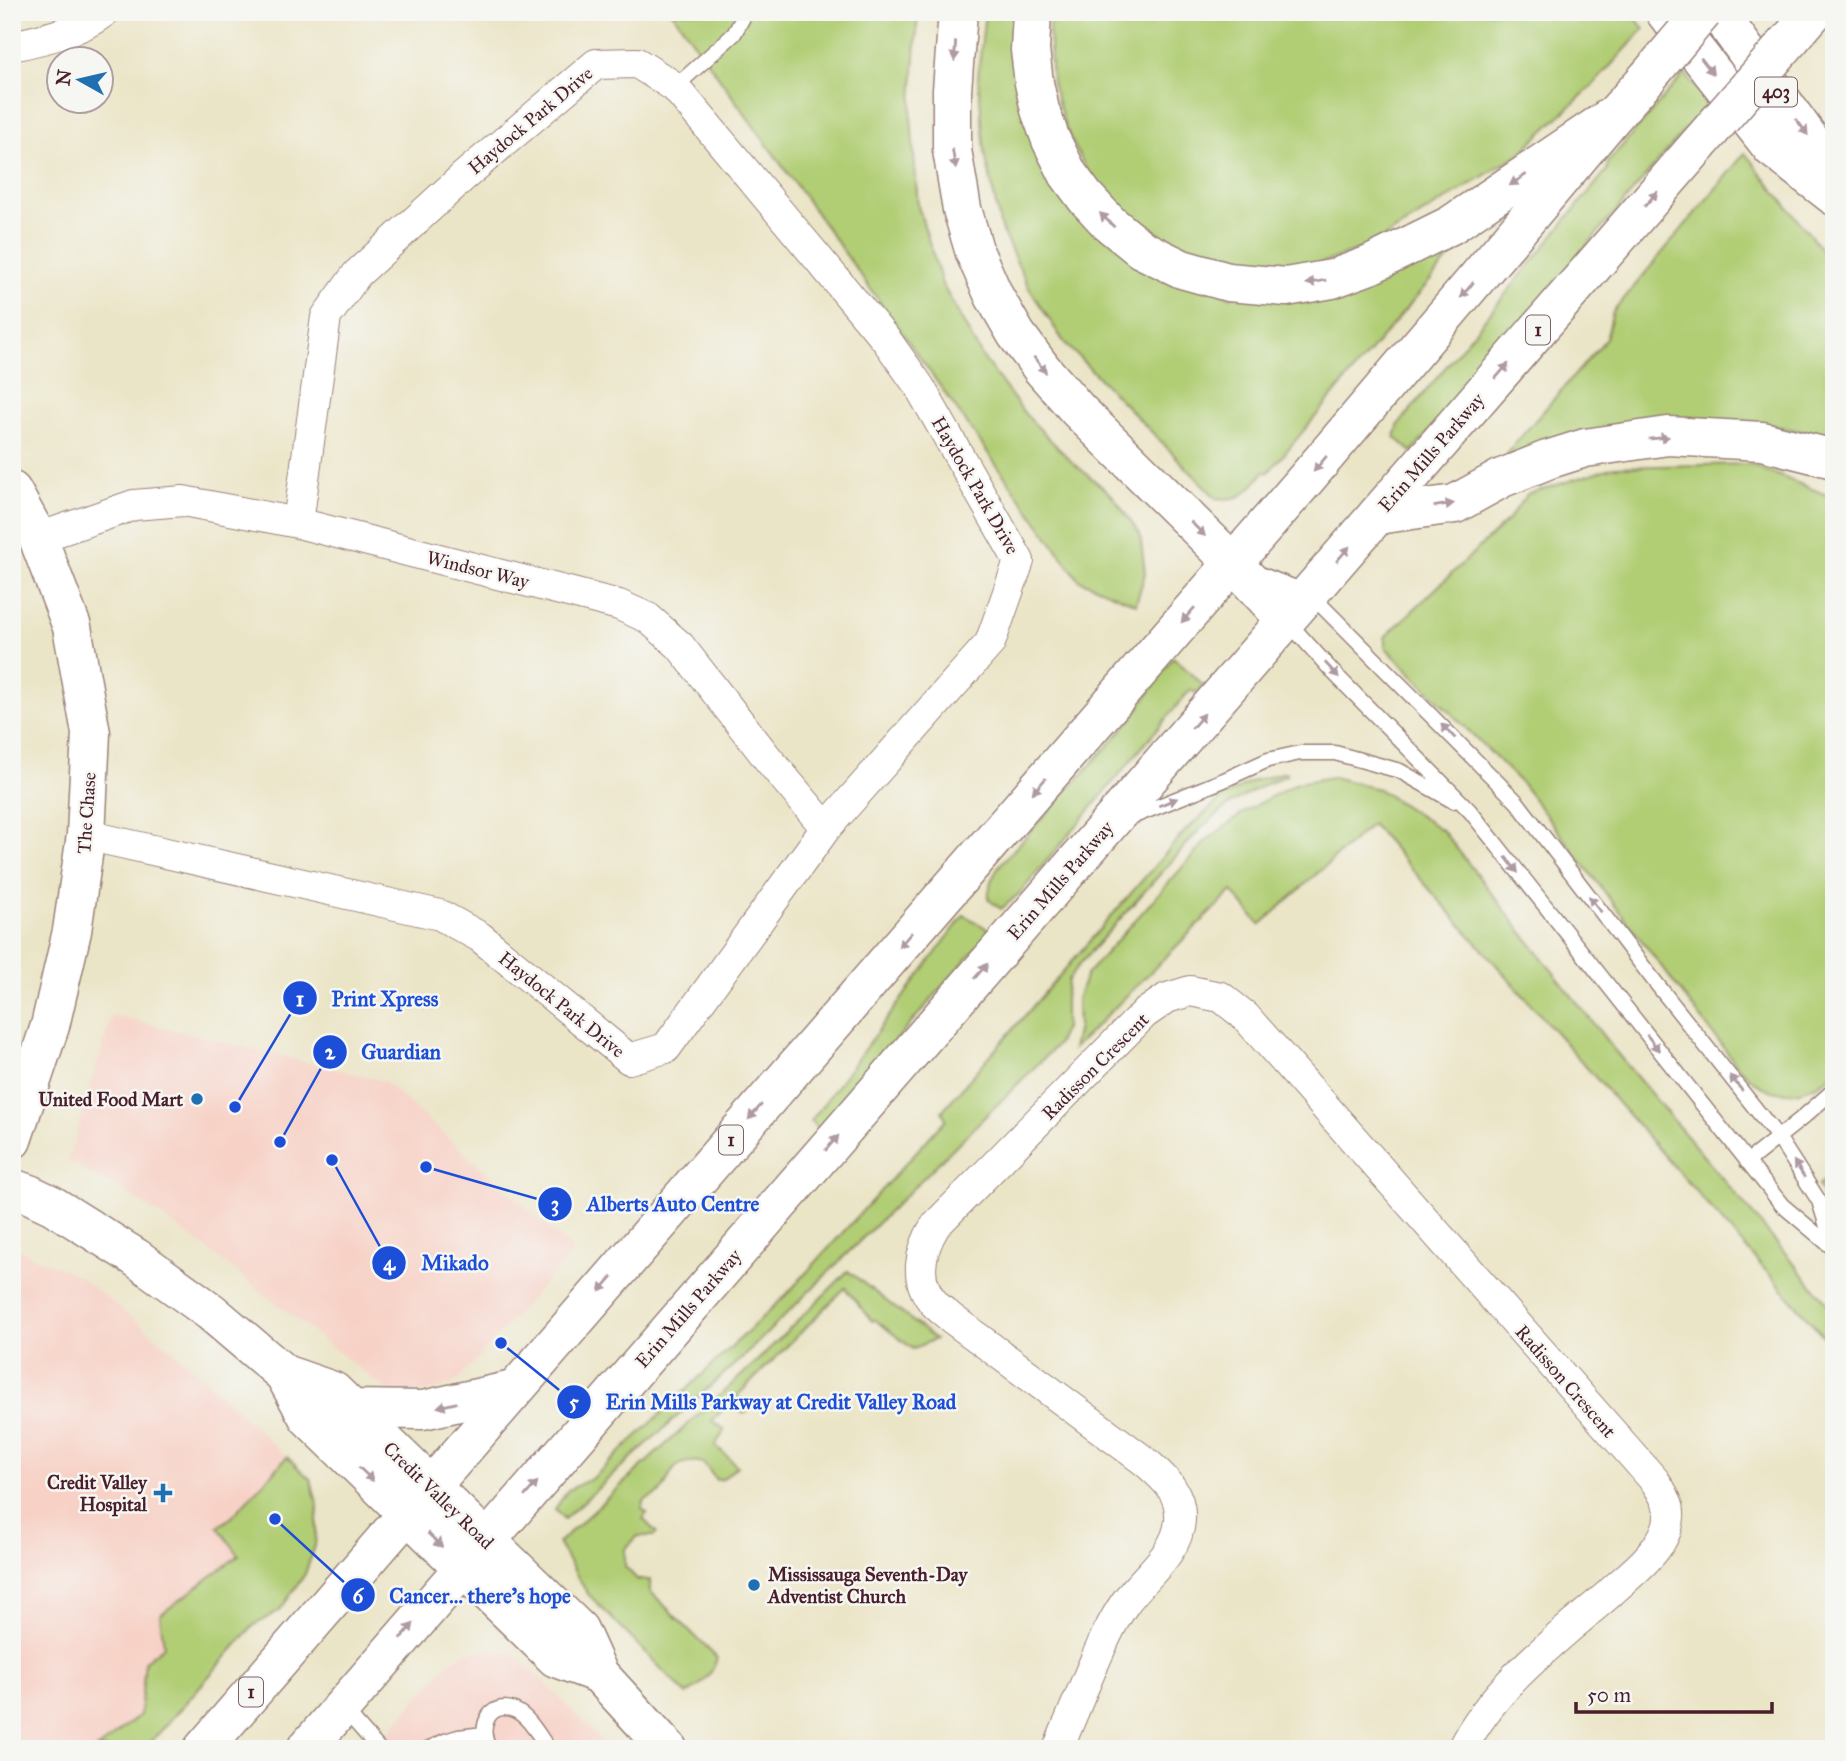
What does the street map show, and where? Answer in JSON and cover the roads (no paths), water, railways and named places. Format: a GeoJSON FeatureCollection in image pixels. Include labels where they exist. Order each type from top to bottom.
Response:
{"type":"FeatureCollection","features":[{"type":"Feature","properties":{"kind":"main road"},"geometry":{"type":"LineString","coordinates":[[958,12],[952,90],[952,150],[962,209],[975,253],[994,296],[1016,334],[1078,410],[1233,563],[1297,606]]}},
{"type":"Feature","properties":{"kind":"main road"},"geometry":{"type":"LineString","coordinates":[[1032,12],[1031,50],[1040,110],[1051,140],[1085,197],[1109,223],[1141,249],[1182,269],[1228,282],[1286,287],[1332,279],[1370,265],[1451,225],[1615,114]]}},
{"type":"Feature","properties":{"kind":"main road"},"geometry":{"type":"LineString","coordinates":[[1665,12],[1772,148],[1834,196]]}},
{"type":"Feature","properties":{"kind":"main road","name":"1"},"geometry":{"type":"LineString","coordinates":[[203,1749],[1233,563],[1703,12]]}},
{"type":"Feature","properties":{"kind":"main road","name":"403"},"geometry":{"type":"LineString","coordinates":[[1718,12],[1834,173]]}},
{"type":"Feature","properties":{"kind":"main road","name":"Erin Mills Parkway"},"geometry":{"type":"LineString","coordinates":[[306,1749],[1814,12]]}},
{"type":"Feature","properties":{"kind":"main road"},"geometry":{"type":"LineString","coordinates":[[1377,515],[1455,504],[1502,478],[1585,448],[1668,436],[1762,441],[1834,459]]}},
{"type":"Feature","properties":{"kind":"main road","name":"The Chase"},"geometry":{"type":"LineString","coordinates":[[12,491],[38,538],[72,627],[91,733],[86,835],[72,931],[50,1026],[12,1140]]}},
{"type":"Feature","properties":{"kind":"main road","name":"Credit Valley Road"},"geometry":{"type":"LineString","coordinates":[[12,1188],[52,1205],[135,1257],[211,1312],[284,1374],[308,1417],[418,1499],[474,1554],[556,1658],[598,1674],[668,1749]]}},
{"type":"Feature","properties":{"kind":"main road","name":"Credit Valley Road"},"geometry":{"type":"LineString","coordinates":[[284,1374],[332,1391],[351,1409],[418,1499]]}},
{"type":"Feature","properties":{"kind":"main road"},"geometry":{"type":"LineString","coordinates":[[351,1409],[423,1410],[513,1390]]}},
{"type":"Feature","properties":{"kind":"street"},"geometry":{"type":"LineString","coordinates":[[12,46],[70,31],[104,12]]}},
{"type":"Feature","properties":{"kind":"street","name":"Haydock Park Drive"},"geometry":{"type":"LineString","coordinates":[[86,835],[440,915],[480,937],[629,1059],[666,1048],[826,828],[990,643],[1019,561],[919,386],[887,341],[675,87],[637,63],[596,64],[464,176],[357,274],[326,317],[298,523]]}},
{"type":"Feature","properties":{"kind":"street","name":"Windsor Way"},"geometry":{"type":"LineString","coordinates":[[38,538],[134,505],[183,501],[298,523],[619,605],[649,618],[680,646],[826,828]]}},
{"type":"Feature","properties":{"kind":"street","name":"Radisson Crescent"},"geometry":{"type":"LineString","coordinates":[[1058,1749],[1103,1642],[1125,1603],[1175,1540],[1181,1521],[1179,1500],[1168,1481],[1147,1462],[934,1303],[923,1285],[920,1266],[925,1243],[935,1226],[1144,1014],[1167,998],[1190,991],[1221,997],[1245,1016],[1655,1481],[1667,1500],[1669,1519],[1664,1535],[1651,1553],[1520,1673],[1490,1705],[1462,1749]]}},
{"type":"Feature","properties":{"kind":"lane"},"geometry":{"type":"LineString","coordinates":[[675,87],[734,34],[746,12]]}},
{"type":"Feature","properties":{"kind":"lane"},"geometry":{"type":"LineString","coordinates":[[1297,606],[1517,802],[1778,1137],[1819,1201],[1834,1249],[1782,1205],[1470,811],[1333,671],[1297,606]]}},
{"type":"Feature","properties":{"kind":"lane"},"geometry":{"type":"LineString","coordinates":[[1105,828],[1268,760],[1300,753],[1335,753],[1400,771],[1470,811]]}},
{"type":"Feature","properties":{"kind":"lane"},"geometry":{"type":"LineString","coordinates":[[1747,1162],[1834,1090]]}},
{"type":"Feature","properties":{"kind":"lane"},"geometry":{"type":"LineString","coordinates":[[342,1707],[379,1749]]}},
{"type":"Feature","properties":{"kind":"lane"},"geometry":{"type":"LineString","coordinates":[[490,1749],[484,1734],[485,1725],[489,1715],[496,1709],[512,1709],[521,1714],[548,1748]]}},
{"type":"Feature","properties":{"kind":"lane"},"geometry":{"type":"LineString","coordinates":[[428,1749],[449,1745],[458,1737],[484,1734]]}},
{"type":"Feature","properties":{"kind":"place","name":"United Food Mart"},"geometry":{"type":"Point","coordinates":[197,1099]}},
{"type":"Feature","properties":{"kind":"place","name":"Print Xpress"},"geometry":{"type":"Point","coordinates":[235,1107]}},
{"type":"Feature","properties":{"kind":"place","name":"Guardian"},"geometry":{"type":"Point","coordinates":[280,1142]}},
{"type":"Feature","properties":{"kind":"place","name":"Mikado"},"geometry":{"type":"Point","coordinates":[332,1160]}},
{"type":"Feature","properties":{"kind":"place","name":"Alberts Auto Centre"},"geometry":{"type":"Point","coordinates":[426,1167]}},
{"type":"Feature","properties":{"kind":"place","name":"Erin Mills Parkway at Credit Valley Road"},"geometry":{"type":"Point","coordinates":[501,1343]}},
{"type":"Feature","properties":{"kind":"place","name":"Credit Valley Hospital"},"geometry":{"type":"Point","coordinates":[163,1493]}},
{"type":"Feature","properties":{"kind":"place","name":"Cancer… there’s hope"},"geometry":{"type":"Point","coordinates":[275,1519]}},
{"type":"Feature","properties":{"kind":"place","name":"Mississauga Seventh-Day Adventist Church"},"geometry":{"type":"Point","coordinates":[754,1585]}}]}
